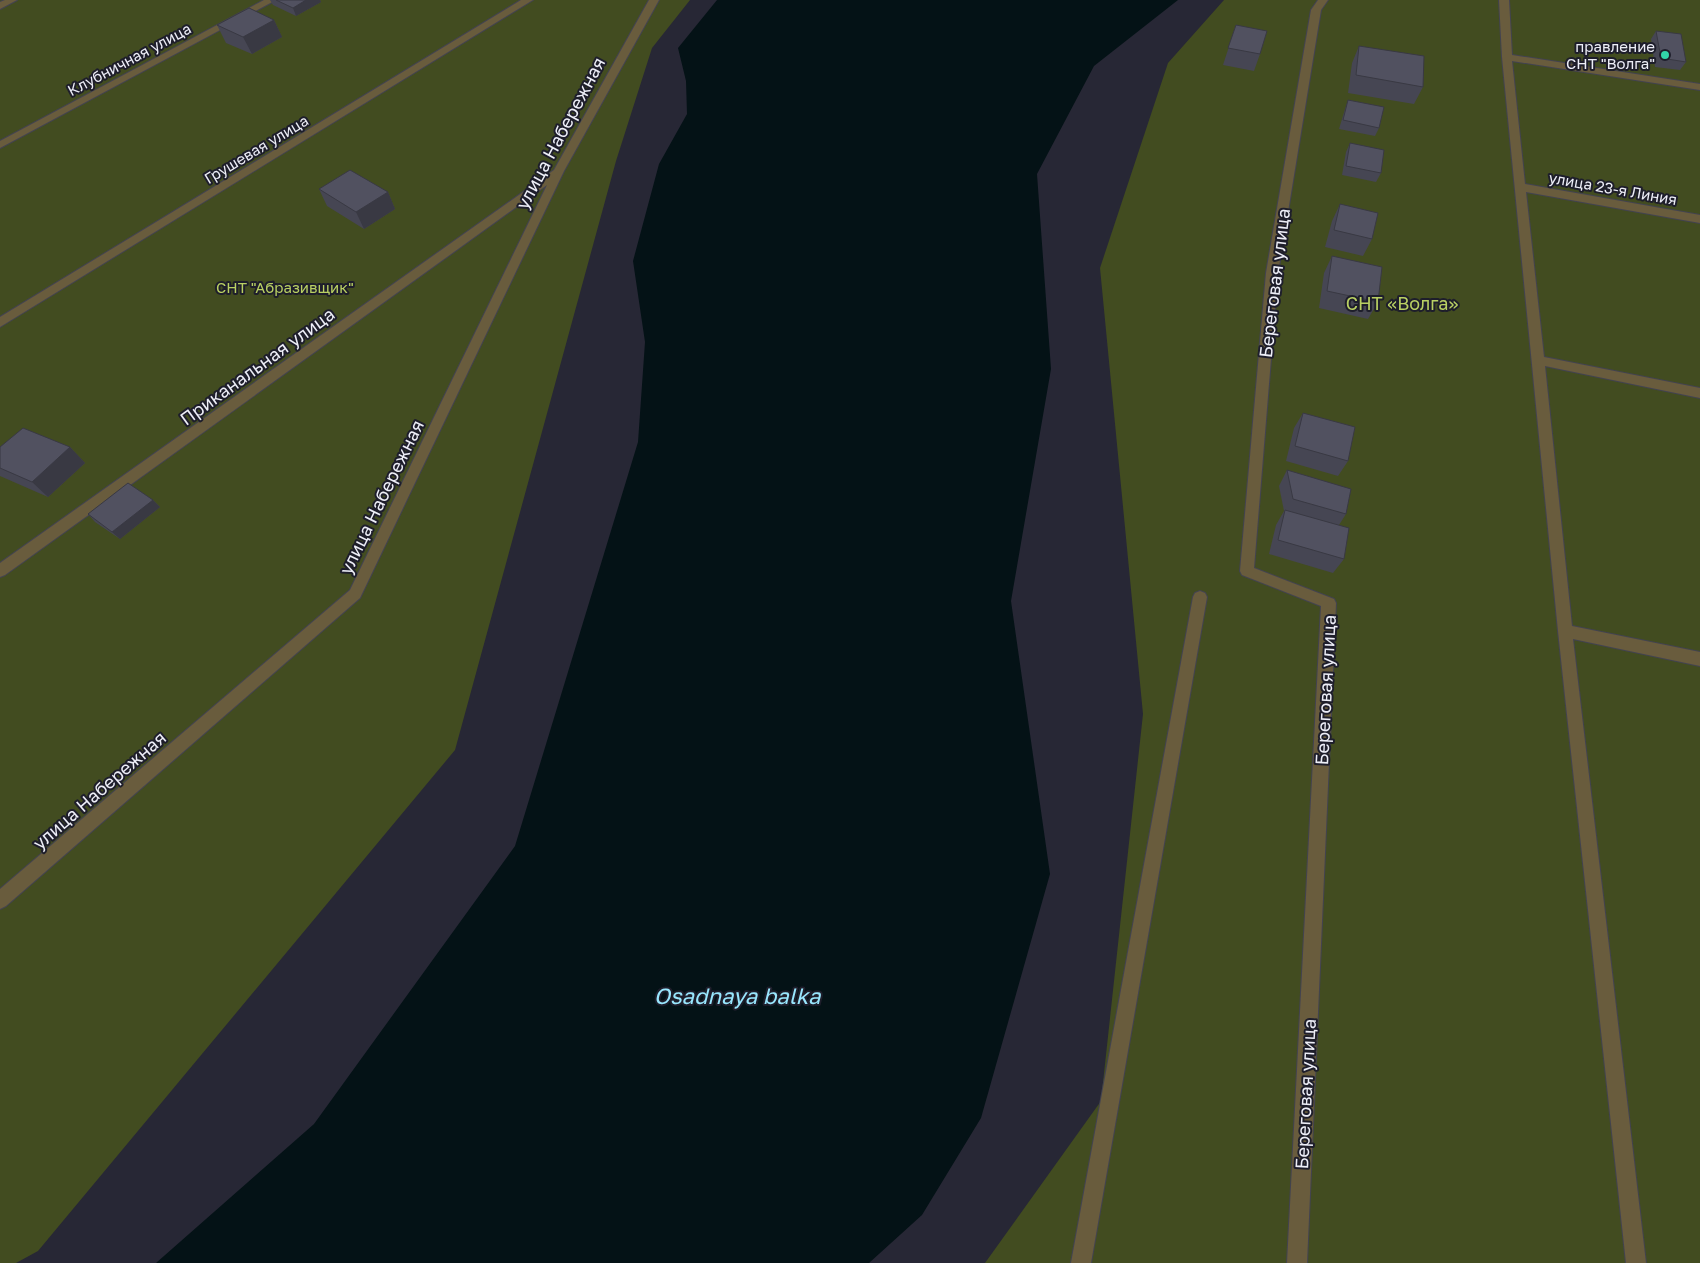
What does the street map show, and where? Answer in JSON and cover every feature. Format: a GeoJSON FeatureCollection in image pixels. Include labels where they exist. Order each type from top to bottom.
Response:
{"type":"FeatureCollection","features":[{"type":"Feature","properties":{"kind":"street"},"geometry":{"type":"LineString","coordinates":[[0,6],[12,0]]}},
{"type":"Feature","properties":{"kind":"street","name":"Клубничная улица"},"geometry":{"type":"LineString","coordinates":[[0,145],[272,0]]}},
{"type":"Feature","properties":{"kind":"street","name":"Грушевая улица"},"geometry":{"type":"LineString","coordinates":[[0,323],[528,0]]}},
{"type":"Feature","properties":{"kind":"street","name":"улица Набережная"},"geometry":{"type":"LineString","coordinates":[[0,900],[355,594],[559,171],[654,0]]}},
{"type":"Feature","properties":{"kind":"street","name":"Береговая улица"},"geometry":{"type":"LineString","coordinates":[[1297,1263],[1329,602],[1246,571],[1272,273],[1316,10],[1323,0]]}},
{"type":"Feature","properties":{"kind":"street"},"geometry":{"type":"LineString","coordinates":[[1504,0],[1506,57],[1566,631],[1636,1263]]}},
{"type":"Feature","properties":{"kind":"street"},"geometry":{"type":"LineString","coordinates":[[1506,57],[1700,87]]}},
{"type":"Feature","properties":{"kind":"street","name":"Приканальная улица"},"geometry":{"type":"LineString","coordinates":[[0,571],[559,171]]}},
{"type":"Feature","properties":{"kind":"street","name":"улица 23-я Линия"},"geometry":{"type":"LineString","coordinates":[[1520,187],[1700,219]]}},
{"type":"Feature","properties":{"kind":"street"},"geometry":{"type":"LineString","coordinates":[[1538,360],[1700,393]]}},
{"type":"Feature","properties":{"kind":"street"},"geometry":{"type":"LineString","coordinates":[[1081,1263],[1200,597]]}},
{"type":"Feature","properties":{"kind":"street"},"geometry":{"type":"LineString","coordinates":[[1566,631],[1700,659]]}},
{"type":"Feature","properties":{"kind":"green space","name":"СНТ \"Абразивщик\""},"geometry":{"type":"Polygon","coordinates":[[[0,0],[690,0],[652,48],[616,161],[455,750],[38,1251],[16,1263],[0,1263],[0,0]]]}},
{"type":"Feature","properties":{"kind":"green space","name":"СНТ «Волга»"},"geometry":{"type":"Polygon","coordinates":[[[1224,0],[1700,0],[1700,1263],[985,1263],[1101,1101],[1143,714],[1100,268],[1168,63],[1224,0]]]}},
{"type":"Feature","properties":{"kind":"water","name":"Osadnaya balka"},"geometry":{"type":"Polygon","coordinates":[[[717,0],[1178,0],[1094,66],[1037,174],[1051,369],[1011,601],[1050,874],[981,1118],[922,1215],[869,1263],[156,1263],[314,1124],[515,846],[638,442],[645,342],[633,261],[659,164],[687,114],[686,81],[678,48],[717,0]]]}},
{"type":"Feature","properties":{"kind":"building"},"geometry":{"type":"Polygon","coordinates":[[[276,0],[306,0],[293,8],[276,0]]]}},
{"type":"Feature","properties":{"kind":"building"},"geometry":{"type":"Polygon","coordinates":[[[249,8],[274,20],[243,37],[217,25],[249,8]]]}},
{"type":"Feature","properties":{"kind":"building"},"geometry":{"type":"Polygon","coordinates":[[[1236,25],[1267,31],[1260,54],[1228,48],[1236,25]]]}},
{"type":"Feature","properties":{"kind":"building"},"geometry":{"type":"Polygon","coordinates":[[[1656,31],[1681,34],[1686,62],[1661,58],[1656,31]]]}},
{"type":"Feature","properties":{"kind":"building"},"geometry":{"type":"Polygon","coordinates":[[[1359,46],[1424,56],[1423,87],[1356,75],[1359,46]]]}},
{"type":"Feature","properties":{"kind":"building"},"geometry":{"type":"Polygon","coordinates":[[[1348,100],[1384,107],[1379,128],[1343,120],[1348,100]]]}},
{"type":"Feature","properties":{"kind":"building"},"geometry":{"type":"Polygon","coordinates":[[[1350,143],[1384,150],[1381,173],[1346,166],[1350,143]]]}},
{"type":"Feature","properties":{"kind":"building"},"geometry":{"type":"Polygon","coordinates":[[[350,170],[388,192],[356,212],[319,189],[350,170]]]}},
{"type":"Feature","properties":{"kind":"building"},"geometry":{"type":"Polygon","coordinates":[[[1340,204],[1378,213],[1372,239],[1334,230],[1340,204]]]}},
{"type":"Feature","properties":{"kind":"building"},"geometry":{"type":"Polygon","coordinates":[[[1332,256],[1382,267],[1378,302],[1327,291],[1332,256]]]}},
{"type":"Feature","properties":{"kind":"building"},"geometry":{"type":"Polygon","coordinates":[[[1303,413],[1355,427],[1348,461],[1295,446],[1303,413]]]}},
{"type":"Feature","properties":{"kind":"building"},"geometry":{"type":"Polygon","coordinates":[[[23,428],[70,447],[32,482],[0,468],[0,447],[23,428]]]}},
{"type":"Feature","properties":{"kind":"building"},"geometry":{"type":"Polygon","coordinates":[[[1287,470],[1351,489],[1346,514],[1293,499],[1287,470]]]}},
{"type":"Feature","properties":{"kind":"building"},"geometry":{"type":"Polygon","coordinates":[[[128,483],[153,500],[112,532],[88,514],[128,483]]]}},
{"type":"Feature","properties":{"kind":"building"},"geometry":{"type":"Polygon","coordinates":[[[1285,510],[1349,528],[1344,559],[1278,540],[1285,510]]]}},
{"type":"Feature","properties":{"kind":"place","name":"правление СНТ \"Волга\""},"geometry":{"type":"Point","coordinates":[1665,55]}}]}
